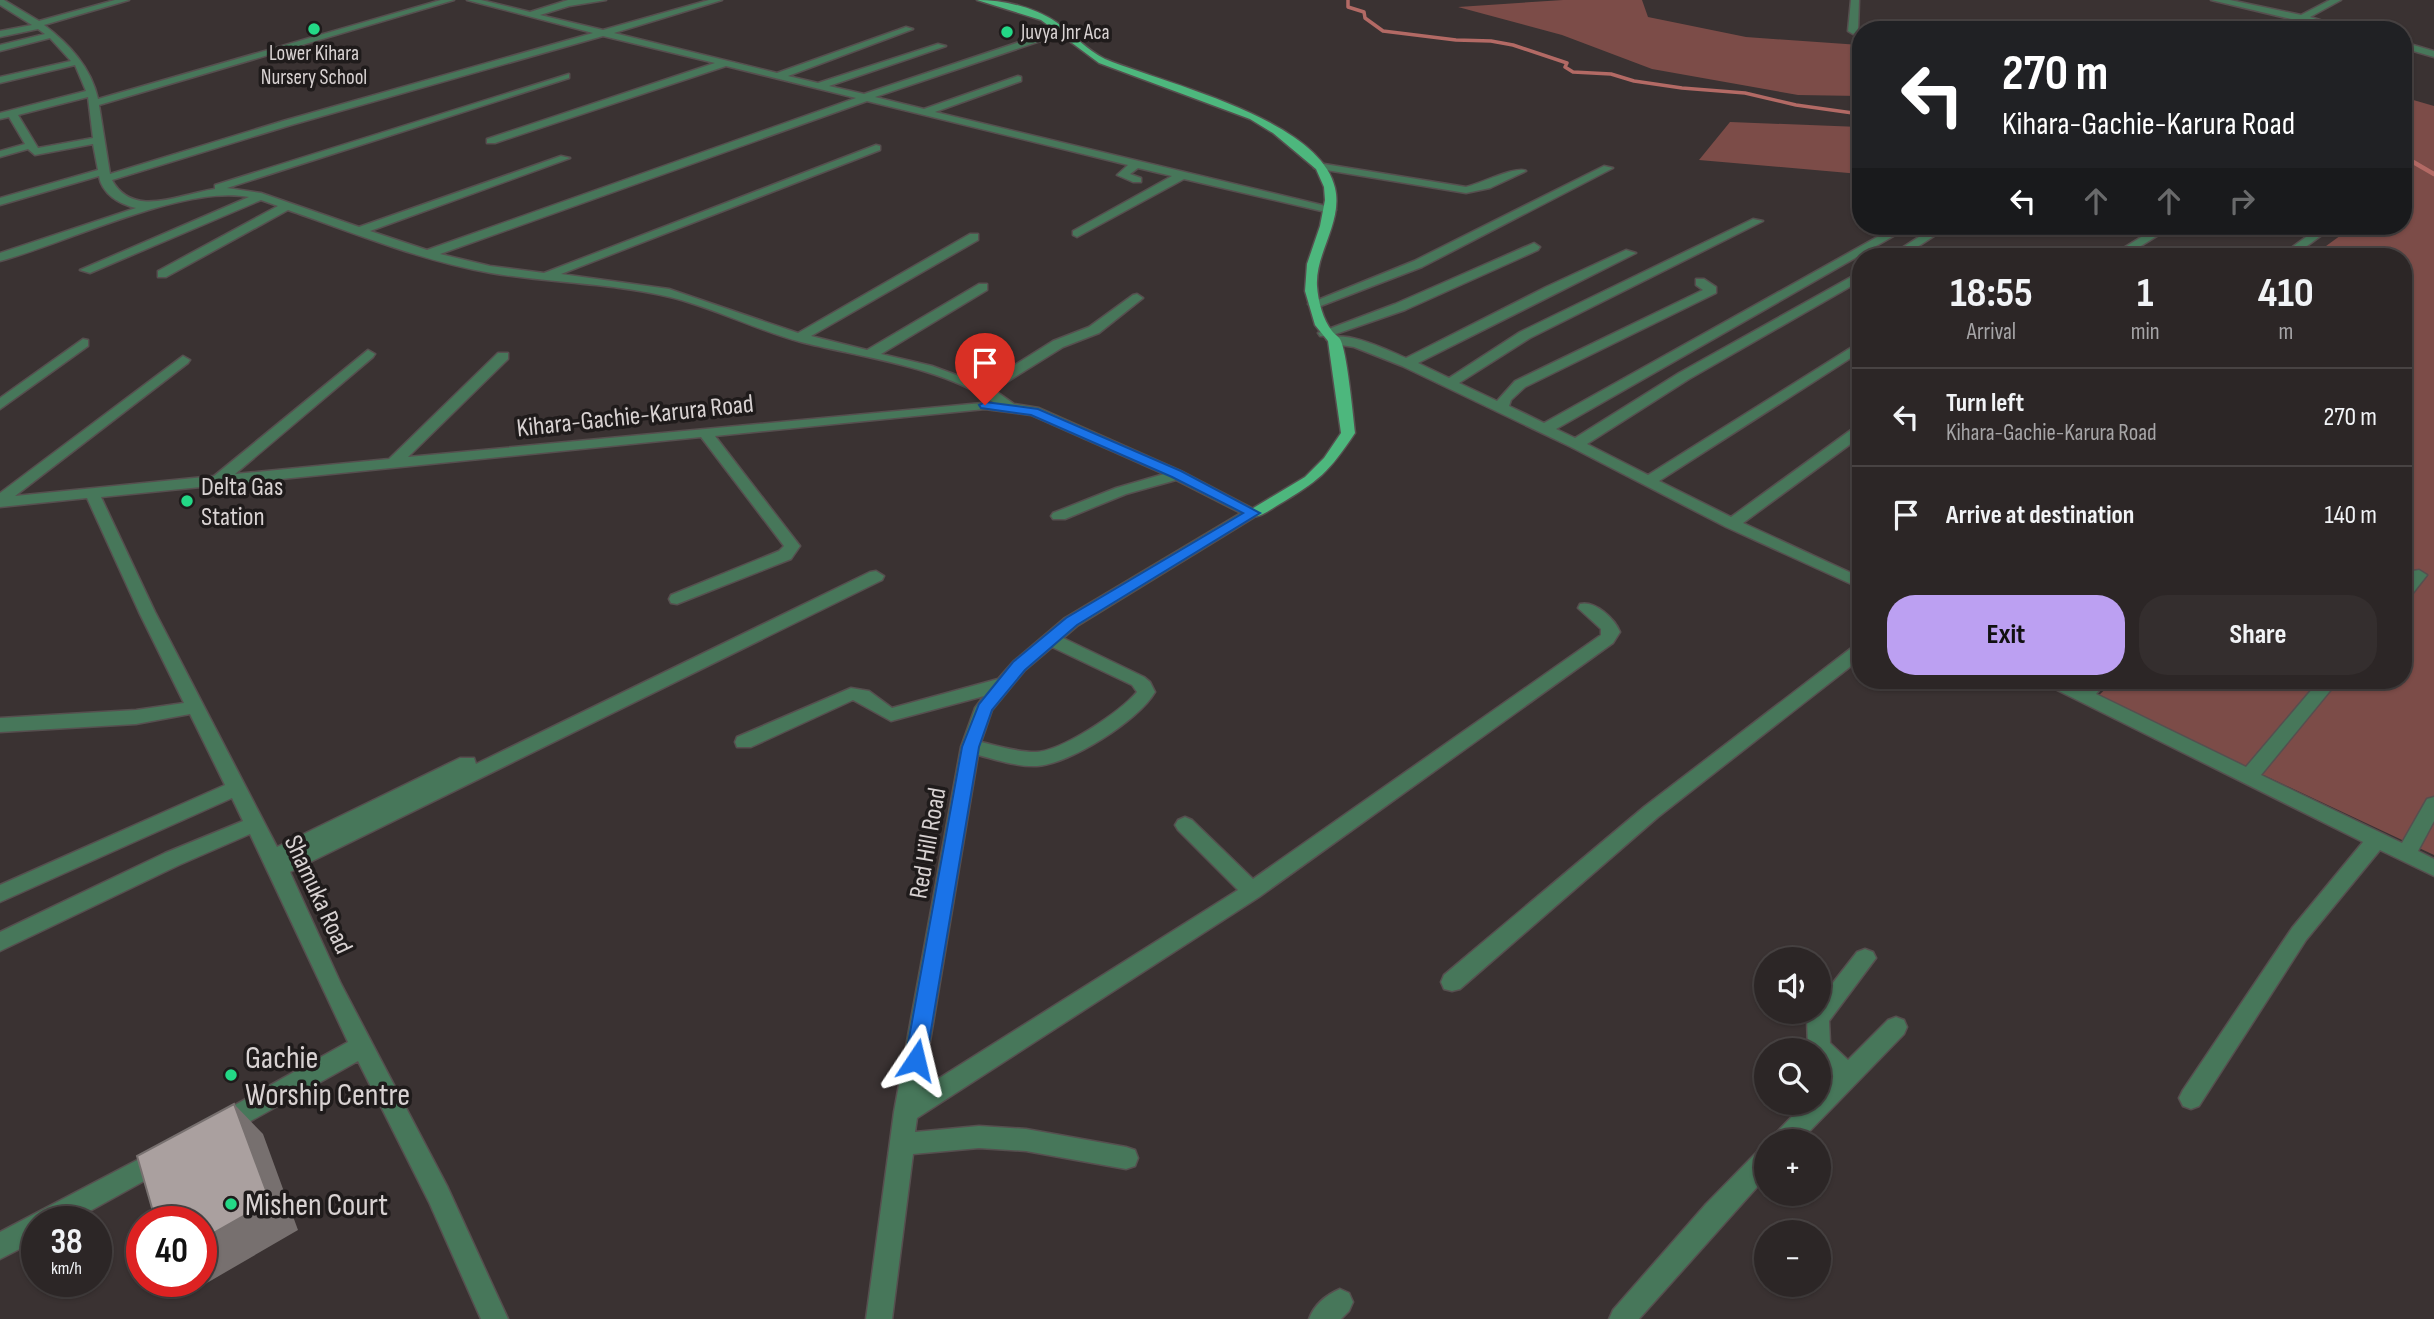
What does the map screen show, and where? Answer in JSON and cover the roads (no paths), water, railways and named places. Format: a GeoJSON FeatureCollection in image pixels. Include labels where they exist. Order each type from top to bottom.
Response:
{"type":"FeatureCollection","features":[{"type":"Feature","properties":{"kind":"main road"},"geometry":{"type":"LineString","coordinates":[[981,0],[1041,16],[1090,56],[1120,70],[1212,99],[1258,117],[1282,132],[1324,174],[1331,190],[1330,210],[1311,278],[1314,304],[1329,337],[1345,402],[1348,433],[1329,461],[1310,480],[1253,513]]}},
{"type":"Feature","properties":{"kind":"street"},"geometry":{"type":"LineString","coordinates":[[0,34],[125,0]]}},
{"type":"Feature","properties":{"kind":"street"},"geometry":{"type":"LineString","coordinates":[[100,140],[40,152],[32,151],[6,114],[94,98],[450,0]]}},
{"type":"Feature","properties":{"kind":"street"},"geometry":{"type":"LineString","coordinates":[[509,10],[544,0]]}},
{"type":"Feature","properties":{"kind":"street"},"geometry":{"type":"LineString","coordinates":[[530,15],[568,3],[601,0]]}},
{"type":"Feature","properties":{"kind":"street"},"geometry":{"type":"LineString","coordinates":[[0,202],[103,176],[718,0]]}},
{"type":"Feature","properties":{"kind":"street"},"geometry":{"type":"LineString","coordinates":[[1854,21],[1855,0]]}},
{"type":"Feature","properties":{"kind":"street"},"geometry":{"type":"LineString","coordinates":[[2215,0],[2318,21]]}},
{"type":"Feature","properties":{"kind":"street"},"geometry":{"type":"LineString","coordinates":[[2304,17],[2337,0]]}},
{"type":"Feature","properties":{"kind":"street"},"geometry":{"type":"LineString","coordinates":[[0,1],[39,24],[61,41],[86,74],[94,98],[103,176],[108,190],[124,202],[139,205],[161,203]]}},
{"type":"Feature","properties":{"kind":"street"},"geometry":{"type":"LineString","coordinates":[[482,1],[600,33],[1330,210]]}},
{"type":"Feature","properties":{"kind":"street"},"geometry":{"type":"LineString","coordinates":[[779,76],[800,66],[858,49],[909,29]]}},
{"type":"Feature","properties":{"kind":"street"},"geometry":{"type":"LineString","coordinates":[[427,254],[867,97],[1061,31]]}},
{"type":"Feature","properties":{"kind":"street"},"geometry":{"type":"LineString","coordinates":[[0,48],[53,35]]}},
{"type":"Feature","properties":{"kind":"street"},"geometry":{"type":"LineString","coordinates":[[2412,44],[2434,38]]}},
{"type":"Feature","properties":{"kind":"street"},"geometry":{"type":"LineString","coordinates":[[820,86],[941,47]]}},
{"type":"Feature","properties":{"kind":"street"},"geometry":{"type":"LineString","coordinates":[[2412,48],[2434,54]]}},
{"type":"Feature","properties":{"kind":"street"},"geometry":{"type":"LineString","coordinates":[[0,80],[77,62]]}},
{"type":"Feature","properties":{"kind":"street"},"geometry":{"type":"LineString","coordinates":[[491,141],[725,63]]}},
{"type":"Feature","properties":{"kind":"street"},"geometry":{"type":"LineString","coordinates":[[0,257],[161,203],[201,194],[566,76]]}},
{"type":"Feature","properties":{"kind":"street"},"geometry":{"type":"LineString","coordinates":[[926,112],[1018,79]]}},
{"type":"Feature","properties":{"kind":"street"},"geometry":{"type":"LineString","coordinates":[[0,154],[29,146]]}},
{"type":"Feature","properties":{"kind":"street"},"geometry":{"type":"LineString","coordinates":[[545,276],[876,148]]}},
{"type":"Feature","properties":{"kind":"street"},"geometry":{"type":"LineString","coordinates":[[360,230],[565,158]]}},
{"type":"Feature","properties":{"kind":"street"},"geometry":{"type":"LineString","coordinates":[[1136,164],[1122,175],[1137,180]]}},
{"type":"Feature","properties":{"kind":"street"},"geometry":{"type":"LineString","coordinates":[[1318,166],[1466,190],[1486,186],[1521,171]]}},
{"type":"Feature","properties":{"kind":"street"},"geometry":{"type":"LineString","coordinates":[[1314,304],[1418,264],[1608,168]]}},
{"type":"Feature","properties":{"kind":"street"},"geometry":{"type":"LineString","coordinates":[[1077,233],[1182,175]]}},
{"type":"Feature","properties":{"kind":"street"},"geometry":{"type":"LineString","coordinates":[[201,194],[241,192],[427,254],[501,272],[630,285],[672,293],[800,337],[956,379],[993,393],[1008,407]]}},
{"type":"Feature","properties":{"kind":"street"},"geometry":{"type":"LineString","coordinates":[[86,270],[258,197]]}},
{"type":"Feature","properties":{"kind":"street"},"geometry":{"type":"LineString","coordinates":[[162,274],[287,206]]}},
{"type":"Feature","properties":{"kind":"street"},"geometry":{"type":"LineString","coordinates":[[1448,384],[1525,335],[1757,221]]}},
{"type":"Feature","properties":{"kind":"street"},"geometry":{"type":"LineString","coordinates":[[1866,248],[1889,235]]}},
{"type":"Feature","properties":{"kind":"street"},"geometry":{"type":"LineString","coordinates":[[1908,248],[1929,235]]}},
{"type":"Feature","properties":{"kind":"street"},"geometry":{"type":"LineString","coordinates":[[2130,248],[2153,235]]}},
{"type":"Feature","properties":{"kind":"street"},"geometry":{"type":"LineString","coordinates":[[2297,248],[2316,235]]}},
{"type":"Feature","properties":{"kind":"street"},"geometry":{"type":"LineString","coordinates":[[800,337],[974,237]]}},
{"type":"Feature","properties":{"kind":"street"},"geometry":{"type":"LineString","coordinates":[[1329,337],[1534,247]]}},
{"type":"Feature","properties":{"kind":"street"},"geometry":{"type":"LineString","coordinates":[[1407,363],[1550,290],[1630,253]]}},
{"type":"Feature","properties":{"kind":"street"},"geometry":{"type":"LineString","coordinates":[[1545,429],[1852,256]]}},
{"type":"Feature","properties":{"kind":"street"},"geometry":{"type":"LineString","coordinates":[[1576,444],[1684,376],[1852,281]]}},
{"type":"Feature","properties":{"kind":"street"},"geometry":{"type":"LineString","coordinates":[[1500,409],[1505,398],[1520,384],[1712,290],[1700,282]]}},
{"type":"Feature","properties":{"kind":"street"},"geometry":{"type":"LineString","coordinates":[[869,355],[983,287]]}},
{"type":"Feature","properties":{"kind":"street"},"geometry":{"type":"LineString","coordinates":[[985,390],[1058,344],[1094,330],[1137,298]]}},
{"type":"Feature","properties":{"kind":"street"},"geometry":{"type":"LineString","coordinates":[[1329,337],[1357,343],[1407,363],[1576,444],[1732,524],[1852,576]]}},
{"type":"Feature","properties":{"kind":"street"},"geometry":{"type":"LineString","coordinates":[[0,405],[83,343]]}},
{"type":"Feature","properties":{"kind":"street"},"geometry":{"type":"LineString","coordinates":[[1648,481],[1852,351]]}},
{"type":"Feature","properties":{"kind":"street"},"geometry":{"type":"LineString","coordinates":[[219,480],[368,354]]}},
{"type":"Feature","properties":{"kind":"street"},"geometry":{"type":"LineString","coordinates":[[394,463],[503,356]]}},
{"type":"Feature","properties":{"kind":"street"},"geometry":{"type":"LineString","coordinates":[[0,501],[183,360]]}},
{"type":"Feature","properties":{"kind":"street","name":"Kihara-Gachie-Karura Road"},"geometry":{"type":"LineString","coordinates":[[0,501],[985,405],[1034,411],[1176,474],[1253,513]]}},
{"type":"Feature","properties":{"kind":"street"},"geometry":{"type":"LineString","coordinates":[[677,599],[785,555],[792,546],[704,432]]}},
{"type":"Feature","properties":{"kind":"street"},"geometry":{"type":"LineString","coordinates":[[1732,524],[1852,436]]}},
{"type":"Feature","properties":{"kind":"street"},"geometry":{"type":"LineString","coordinates":[[1059,516],[1121,491],[1162,481],[1176,474]]}},
{"type":"Feature","properties":{"kind":"street","name":"Shamuka Road"},"geometry":{"type":"LineString","coordinates":[[92,493],[275,864],[332,988],[438,1194],[495,1319]]}},
{"type":"Feature","properties":{"kind":"street","name":"Red Hill Road"},"geometry":{"type":"LineString","coordinates":[[878,1319],[906,1112],[970,747],[984,708],[1019,666],[1071,622],[1253,513]]}},
{"type":"Feature","properties":{"kind":"street"},"geometry":{"type":"LineString","coordinates":[[2412,583],[2419,575]]}},
{"type":"Feature","properties":{"kind":"street"},"geometry":{"type":"LineString","coordinates":[[275,864],[876,576]]}},
{"type":"Feature","properties":{"kind":"street"},"geometry":{"type":"LineString","coordinates":[[906,1112],[1252,891],[1607,639],[1611,632],[1609,626],[1586,608]]}},
{"type":"Feature","properties":{"kind":"street"},"geometry":{"type":"LineString","coordinates":[[970,747],[1034,759],[1046,758],[1079,743],[1142,699],[1146,692],[1138,681],[1050,639]]}},
{"type":"Feature","properties":{"kind":"street"},"geometry":{"type":"LineString","coordinates":[[1452,982],[1651,812],[1852,656]]}},
{"type":"Feature","properties":{"kind":"street"},"geometry":{"type":"LineString","coordinates":[[275,864],[677,661]]}},
{"type":"Feature","properties":{"kind":"street"},"geometry":{"type":"LineString","coordinates":[[744,742],[859,692],[884,713],[899,714],[1004,684]]}},
{"type":"Feature","properties":{"kind":"street"},"geometry":{"type":"LineString","coordinates":[[2069,689],[2434,868]]}},
{"type":"Feature","properties":{"kind":"street"},"geometry":{"type":"LineString","coordinates":[[2083,696],[2090,689]]}},
{"type":"Feature","properties":{"kind":"street"},"geometry":{"type":"LineString","coordinates":[[2249,776],[2322,689]]}},
{"type":"Feature","properties":{"kind":"street"},"geometry":{"type":"LineString","coordinates":[[0,725],[136,717],[196,707]]}},
{"type":"Feature","properties":{"kind":"street"},"geometry":{"type":"LineString","coordinates":[[0,894],[236,788]]}},
{"type":"Feature","properties":{"kind":"street"},"geometry":{"type":"LineString","coordinates":[[2406,855],[2434,804]]}},
{"type":"Feature","properties":{"kind":"street"},"geometry":{"type":"LineString","coordinates":[[0,942],[172,859],[254,824]]}},
{"type":"Feature","properties":{"kind":"street"},"geometry":{"type":"LineString","coordinates":[[1185,825],[1252,891]]}},
{"type":"Feature","properties":{"kind":"street"},"geometry":{"type":"LineString","coordinates":[[2191,1098],[2299,934],[2376,841]]}},
{"type":"Feature","properties":{"kind":"street"},"geometry":{"type":"LineString","coordinates":[[1848,1075],[1819,1047],[1818,1019],[1865,958]]}},
{"type":"Feature","properties":{"kind":"street"},"geometry":{"type":"LineString","coordinates":[[1796,1129],[1896,1027]]}},
{"type":"Feature","properties":{"kind":"street"},"geometry":{"type":"LineString","coordinates":[[204,1134],[363,1046]]}},
{"type":"Feature","properties":{"kind":"street"},"geometry":{"type":"LineString","coordinates":[[902,1144],[979,1137],[1026,1140],[1126,1158]]}},
{"type":"Feature","properties":{"kind":"street"},"geometry":{"type":"LineString","coordinates":[[74,1206],[181,1147]]}},
{"type":"Feature","properties":{"kind":"street"},"geometry":{"type":"LineString","coordinates":[[1622,1319],[1754,1172]]}},
{"type":"Feature","properties":{"kind":"street"},"geometry":{"type":"LineString","coordinates":[[0,1246],[21,1235]]}},
{"type":"Feature","properties":{"kind":"waterway"},"geometry":{"type":"LineString","coordinates":[[1348,0],[1348,7],[1364,12],[1365,18],[1383,31],[1456,40],[1491,41],[1513,45],[1567,63],[1565,67],[1573,72],[1611,74],[1634,81],[1682,88],[1745,93],[1796,105],[1852,113]]}},
{"type":"Feature","properties":{"kind":"waterway"},"geometry":{"type":"LineString","coordinates":[[2412,161],[2434,174]]}},
{"type":"Feature","properties":{"kind":"place","name":"Lower Kihara Nursery School"},"geometry":{"type":"Point","coordinates":[314,29]}},
{"type":"Feature","properties":{"kind":"place","name":"Juvya Jnr Aca"},"geometry":{"type":"Point","coordinates":[1007,32]}},
{"type":"Feature","properties":{"kind":"place","name":"Delta Gas Station"},"geometry":{"type":"Point","coordinates":[187,501]}},
{"type":"Feature","properties":{"kind":"place","name":"Gachie Worship Centre"},"geometry":{"type":"Point","coordinates":[231,1075]}},
{"type":"Feature","properties":{"kind":"place","name":"Mishen Court"},"geometry":{"type":"Point","coordinates":[231,1204]}}]}
